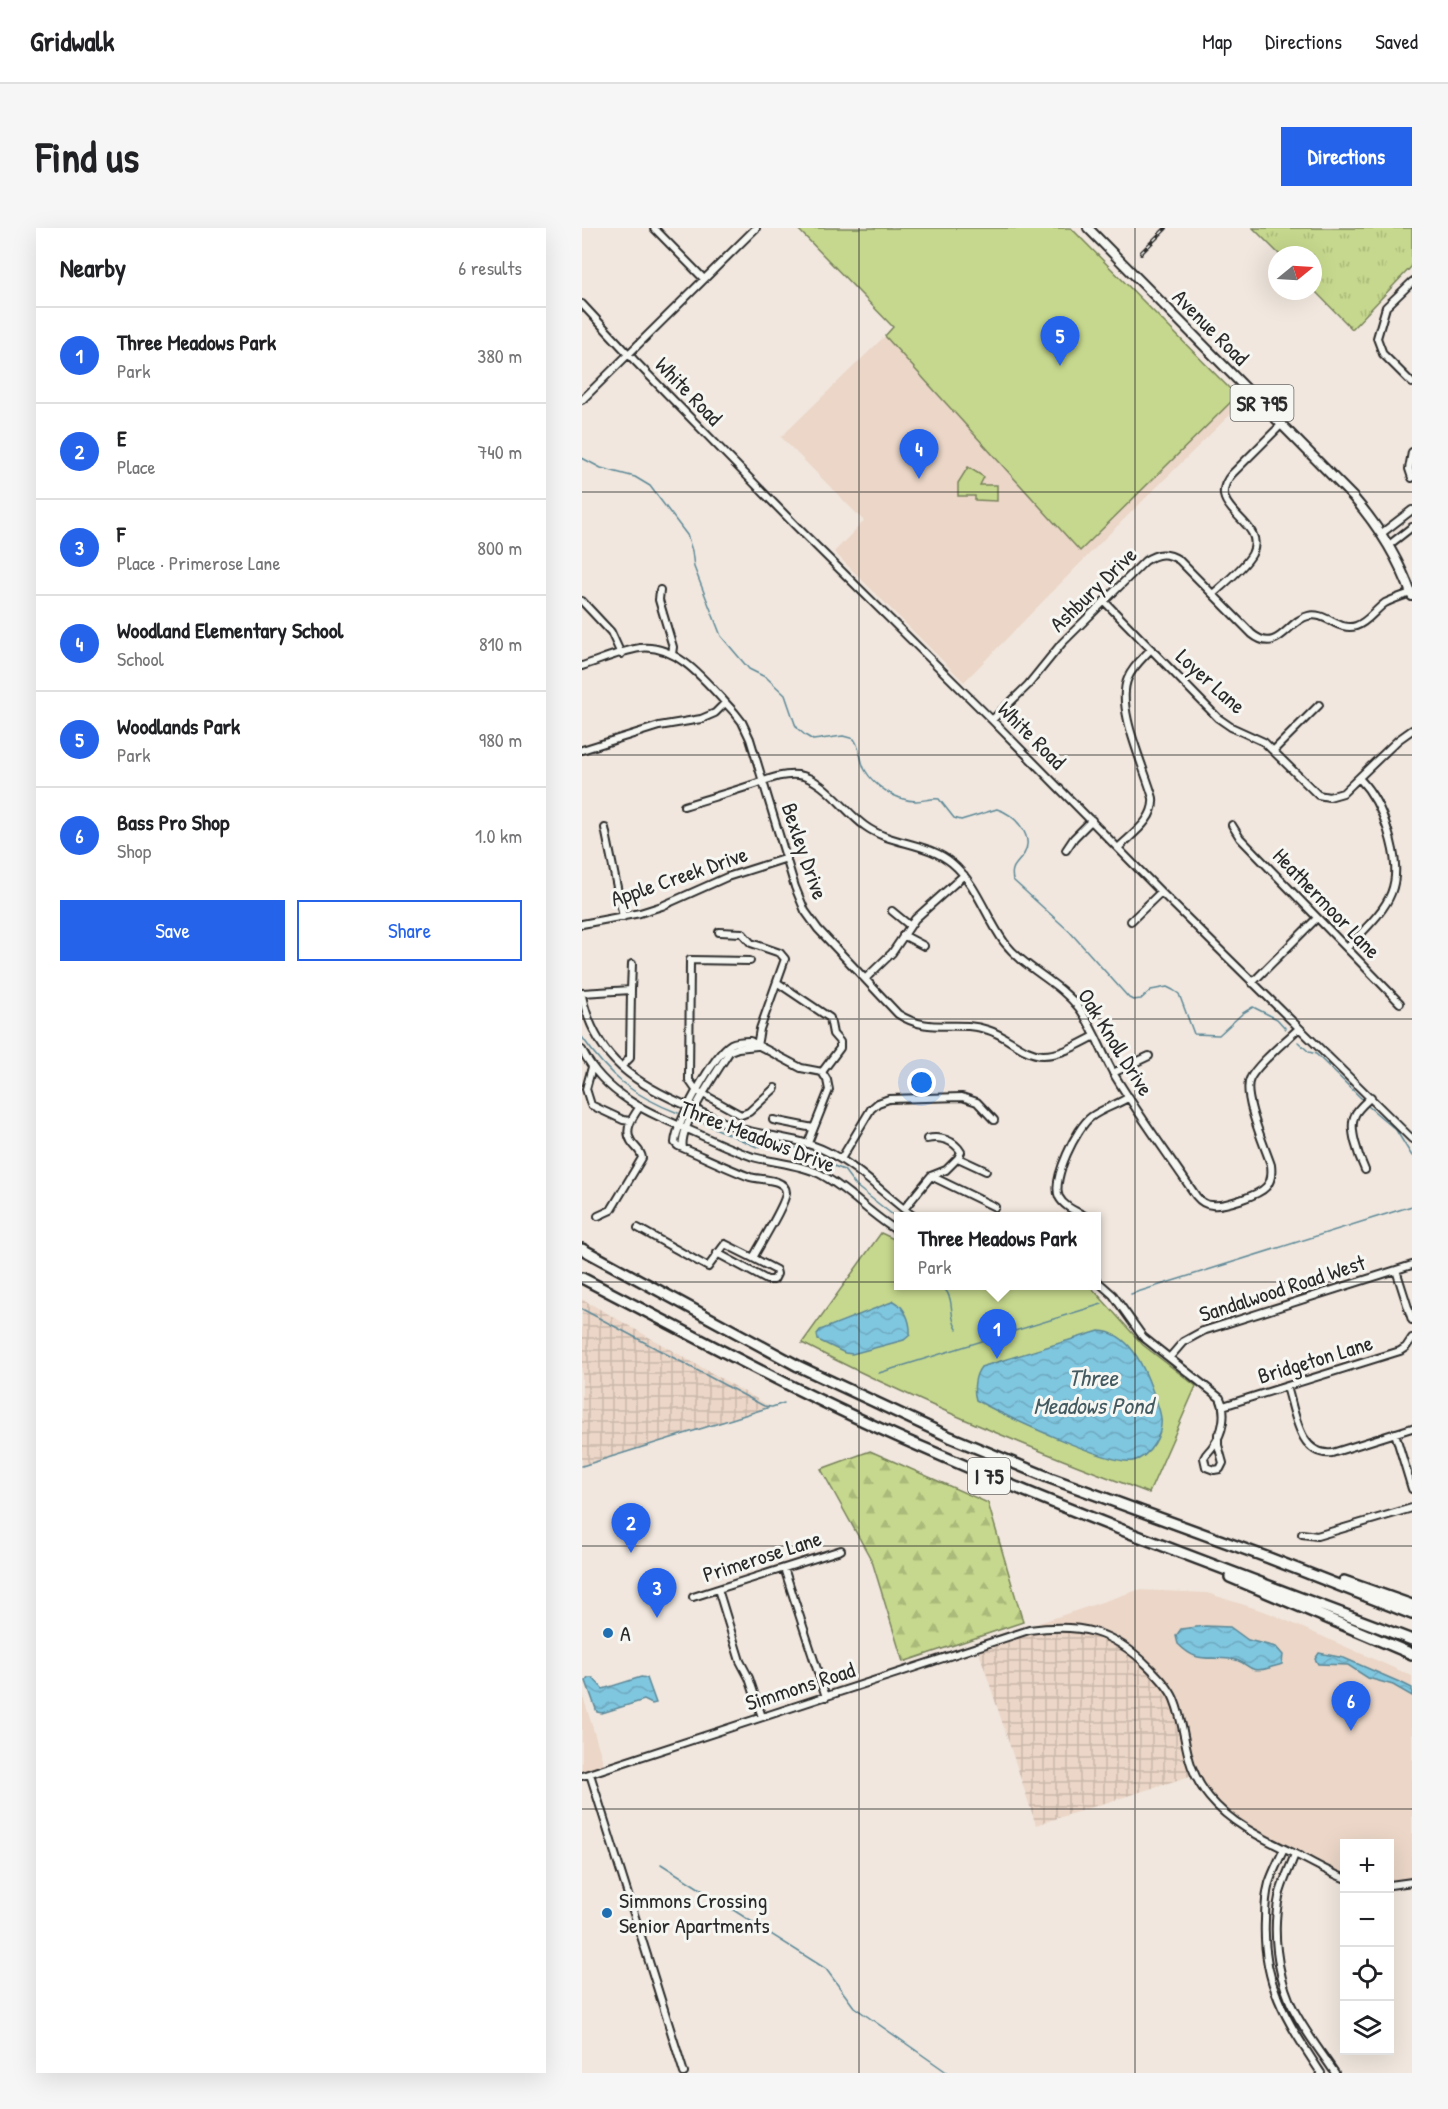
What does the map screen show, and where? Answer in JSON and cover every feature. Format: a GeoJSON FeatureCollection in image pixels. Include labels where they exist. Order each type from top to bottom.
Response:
{"type":"FeatureCollection","features":[{"type":"Feature","properties":{"kind":"highway","name":"I 75"},"geometry":{"type":"LineString","coordinates":[[582,1249],[798,1365],[906,1418],[1050,1478],[1269,1558],[1412,1614]]}},
{"type":"Feature","properties":{"kind":"highway","name":"I 75"},"geometry":{"type":"LineString","coordinates":[[582,1278],[880,1429],[993,1478],[1412,1640]]}},
{"type":"Feature","properties":{"kind":"highway"},"geometry":{"type":"LineString","coordinates":[[1183,1552],[1227,1575],[1412,1654]]}},
{"type":"Feature","properties":{"kind":"highway"},"geometry":{"type":"LineString","coordinates":[[1269,1558],[1286,1561],[1412,1605]]}},
{"type":"Feature","properties":{"kind":"main road","name":"Avenue Road"},"geometry":{"type":"LineString","coordinates":[[1088,228],[1353,497],[1382,533],[1411,595]]}},
{"type":"Feature","properties":{"kind":"street"},"geometry":{"type":"LineString","coordinates":[[654,228],[704,279]]}},
{"type":"Feature","properties":{"kind":"street"},"geometry":{"type":"LineString","coordinates":[[582,400],[756,228]]}},
{"type":"Feature","properties":{"kind":"street"},"geometry":{"type":"LineString","coordinates":[[1412,282],[1386,307],[1377,338],[1383,354],[1412,383]]}},
{"type":"Feature","properties":{"kind":"street","name":"White Road"},"geometry":{"type":"LineString","coordinates":[[582,304],[797,527],[1092,820],[1252,983],[1412,1139]]}},
{"type":"Feature","properties":{"kind":"street"},"geometry":{"type":"LineString","coordinates":[[1213,594],[1250,558],[1254,544],[1251,530],[1225,501],[1223,492],[1225,483],[1282,424]]}},
{"type":"Feature","properties":{"kind":"street"},"geometry":{"type":"LineString","coordinates":[[1412,452],[1409,468],[1412,478]]}},
{"type":"Feature","properties":{"kind":"street"},"geometry":{"type":"LineString","coordinates":[[1382,533],[1412,510]]}},
{"type":"Feature","properties":{"kind":"street"},"geometry":{"type":"LineString","coordinates":[[1389,545],[1412,526]]}},
{"type":"Feature","properties":{"kind":"street","name":"Ashbury Drive"},"geometry":{"type":"LineString","coordinates":[[992,720],[1028,685],[1062,643],[1104,601],[1145,561],[1161,554],[1176,558],[1255,637],[1269,640],[1282,635],[1299,620],[1311,615],[1346,627],[1354,627],[1365,621],[1385,603],[1411,595]]}},
{"type":"Feature","properties":{"kind":"street"},"geometry":{"type":"LineString","coordinates":[[660,590],[658,600],[673,647],[672,654]]}},
{"type":"Feature","properties":{"kind":"street"},"geometry":{"type":"LineString","coordinates":[[582,601],[615,638],[621,654]]}},
{"type":"Feature","properties":{"kind":"street","name":"Loyer Lane"},"geometry":{"type":"LineString","coordinates":[[1104,601],[1218,718],[1231,727],[1264,742],[1312,790],[1322,796],[1340,795],[1398,740],[1412,730]]}},
{"type":"Feature","properties":{"kind":"street","name":"Bexley Drive"},"geometry":{"type":"LineString","coordinates":[[582,666],[647,648],[661,650],[684,661],[735,713],[747,732],[800,901],[811,920],[892,1008],[912,1022],[927,1026],[965,1026],[987,1029],[1033,1053],[1045,1055],[1057,1053],[1095,1036]]}},
{"type":"Feature","properties":{"kind":"street"},"geometry":{"type":"LineString","coordinates":[[1118,848],[1149,818],[1153,806],[1153,798],[1127,718],[1124,701],[1125,686],[1129,675],[1151,649]]}},
{"type":"Feature","properties":{"kind":"street"},"geometry":{"type":"LineString","coordinates":[[582,750],[658,726],[701,719],[715,713],[725,703]]}},
{"type":"Feature","properties":{"kind":"street"},"geometry":{"type":"LineString","coordinates":[[1273,750],[1318,705]]}},
{"type":"Feature","properties":{"kind":"street","name":"Oak Knoll Drive"},"geometry":{"type":"LineString","coordinates":[[684,806],[787,775],[807,777],[820,785],[855,819],[870,829],[935,852],[951,862],[964,875],[1009,947],[1024,962],[1066,994],[1085,1017],[1113,1073],[1129,1097],[1196,1196],[1211,1205],[1218,1206],[1255,1194],[1267,1186],[1272,1168],[1249,1097],[1249,1080],[1254,1072],[1299,1028]]}},
{"type":"Feature","properties":{"kind":"street"},"geometry":{"type":"LineString","coordinates":[[1347,948],[1386,904],[1393,889],[1396,874],[1395,852],[1384,818],[1376,800],[1359,778]]}},
{"type":"Feature","properties":{"kind":"street"},"geometry":{"type":"LineString","coordinates":[[1066,850],[1074,838],[1092,820]]}},
{"type":"Feature","properties":{"kind":"street","name":"Heathermoor Lane"},"geometry":{"type":"LineString","coordinates":[[1232,825],[1240,838],[1400,1002]]}},
{"type":"Feature","properties":{"kind":"street"},"geometry":{"type":"LineString","coordinates":[[605,828],[623,917]]}},
{"type":"Feature","properties":{"kind":"street","name":"Apple Creek Drive"},"geometry":{"type":"LineString","coordinates":[[582,924],[623,917],[662,906],[727,877],[787,858]]}},
{"type":"Feature","properties":{"kind":"street"},"geometry":{"type":"LineString","coordinates":[[865,979],[884,962],[909,925],[964,875]]}},
{"type":"Feature","properties":{"kind":"street"},"geometry":{"type":"LineString","coordinates":[[1131,921],[1161,892]]}},
{"type":"Feature","properties":{"kind":"street"},"geometry":{"type":"LineString","coordinates":[[892,911],[909,925]]}},
{"type":"Feature","properties":{"kind":"street"},"geometry":{"type":"LineString","coordinates":[[1252,983],[1317,918]]}},
{"type":"Feature","properties":{"kind":"street"},"geometry":{"type":"LineString","coordinates":[[719,932],[742,933],[751,943],[783,955],[785,963],[760,1029],[757,1046]]}},
{"type":"Feature","properties":{"kind":"street"},"geometry":{"type":"LineString","coordinates":[[903,935],[924,946]]}},
{"type":"Feature","properties":{"kind":"street"},"geometry":{"type":"LineString","coordinates":[[750,960],[690,960],[689,1080],[696,1090],[741,1115],[749,1112],[775,1089]]}},
{"type":"Feature","properties":{"kind":"street"},"geometry":{"type":"LineString","coordinates":[[621,1067],[630,1058],[632,964]]}},
{"type":"Feature","properties":{"kind":"street"},"geometry":{"type":"LineString","coordinates":[[778,982],[830,1017],[833,1034],[840,1042],[840,1048],[822,1072]]}},
{"type":"Feature","properties":{"kind":"street"},"geometry":{"type":"LineString","coordinates":[[582,994],[631,990]]}},
{"type":"Feature","properties":{"kind":"street","name":"Three Meadows Drive"},"geometry":{"type":"LineString","coordinates":[[582,994],[587,1016],[597,1036],[621,1067],[653,1091],[740,1128],[808,1143],[841,1159],[908,1212]]}},
{"type":"Feature","properties":{"kind":"street"},"geometry":{"type":"LineString","coordinates":[[683,1148],[682,1143],[696,1090],[722,1052],[730,1044],[742,1041],[750,1041],[801,1068],[822,1072],[829,1090],[808,1143]]}},
{"type":"Feature","properties":{"kind":"street"},"geometry":{"type":"LineString","coordinates":[[753,1258],[786,1194],[785,1187],[781,1183],[751,1177],[675,1143],[679,1126],[704,1093],[730,1051],[757,1046]]}},
{"type":"Feature","properties":{"kind":"street","name":"Three Meadows Drive"},"geometry":{"type":"LineString","coordinates":[[582,1050],[592,1067],[611,1089],[639,1108],[752,1156],[797,1166],[818,1174],[835,1183],[872,1214],[894,1228]]}},
{"type":"Feature","properties":{"kind":"street"},"geometry":{"type":"LineString","coordinates":[[1113,1073],[1149,1056]]}},
{"type":"Feature","properties":{"kind":"street"},"geometry":{"type":"LineString","coordinates":[[592,1067],[586,1089],[591,1105],[630,1121]]}},
{"type":"Feature","properties":{"kind":"street"},"geometry":{"type":"LineString","coordinates":[[841,1159],[871,1108],[889,1099],[963,1097],[977,1102],[994,1120]]}},
{"type":"Feature","properties":{"kind":"street"},"geometry":{"type":"LineString","coordinates":[[1078,1212],[1066,1205],[1057,1188],[1059,1176],[1078,1133],[1098,1112],[1129,1097]]}},
{"type":"Feature","properties":{"kind":"street"},"geometry":{"type":"LineString","coordinates":[[1365,1170],[1357,1153],[1353,1121],[1356,1112],[1371,1097]]}},
{"type":"Feature","properties":{"kind":"street"},"geometry":{"type":"LineString","coordinates":[[598,1216],[611,1210],[642,1158],[641,1153],[629,1139],[629,1124],[639,1108]]}},
{"type":"Feature","properties":{"kind":"street"},"geometry":{"type":"LineString","coordinates":[[773,1120],[813,1128]]}},
{"type":"Feature","properties":{"kind":"street"},"geometry":{"type":"LineString","coordinates":[[904,1209],[931,1176],[946,1170],[961,1152],[957,1146],[942,1138],[927,1139]]}},
{"type":"Feature","properties":{"kind":"street"},"geometry":{"type":"LineString","coordinates":[[958,1158],[986,1171]]}},
{"type":"Feature","properties":{"kind":"street"},"geometry":{"type":"LineString","coordinates":[[931,1176],[995,1207]]}},
{"type":"Feature","properties":{"kind":"street"},"geometry":{"type":"LineString","coordinates":[[638,1228],[708,1267],[717,1253],[725,1244],[776,1270],[777,1274],[774,1280],[767,1280],[717,1253]]}},
{"type":"Feature","properties":{"kind":"street","name":"Sandalwood Road West"},"geometry":{"type":"LineString","coordinates":[[1170,1357],[1183,1342],[1203,1331],[1412,1265]]}},
{"type":"Feature","properties":{"kind":"street"},"geometry":{"type":"LineString","coordinates":[[1396,1270],[1412,1320]]}},
{"type":"Feature","properties":{"kind":"street"},"geometry":{"type":"LineString","coordinates":[[1101,1284],[1113,1295],[1143,1337],[1217,1393],[1224,1406],[1224,1417],[1213,1447],[1204,1458],[1206,1467],[1214,1470],[1221,1468],[1223,1463],[1218,1445],[1218,1434]]}},
{"type":"Feature","properties":{"kind":"street","name":"Bridgeton Lane"},"geometry":{"type":"LineString","coordinates":[[1224,1406],[1400,1351],[1407,1347],[1412,1338]]}},
{"type":"Feature","properties":{"kind":"street"},"geometry":{"type":"LineString","coordinates":[[1287,1387],[1304,1438],[1310,1448],[1317,1452],[1332,1453],[1412,1428]]}},
{"type":"Feature","properties":{"kind":"street"},"geometry":{"type":"LineString","coordinates":[[1395,1433],[1412,1489]]}},
{"type":"Feature","properties":{"kind":"street"},"geometry":{"type":"LineString","coordinates":[[1302,1534],[1317,1536],[1412,1508]]}},
{"type":"Feature","properties":{"kind":"street","name":"Primerose Lane"},"geometry":{"type":"LineString","coordinates":[[693,1597],[841,1550]]}},
{"type":"Feature","properties":{"kind":"street"},"geometry":{"type":"LineString","coordinates":[[784,1568],[826,1697]]}},
{"type":"Feature","properties":{"kind":"street"},"geometry":{"type":"LineString","coordinates":[[718,1589],[740,1661],[749,1678],[762,1717]]}},
{"type":"Feature","properties":{"kind":"street","name":"Simmons Road"},"geometry":{"type":"LineString","coordinates":[[582,1776],[1029,1630],[1057,1626],[1078,1628],[1114,1640],[1135,1653],[1157,1676],[1174,1699],[1190,1764],[1195,1777],[1210,1799],[1242,1827],[1340,1876]]}},
{"type":"Feature","properties":{"kind":"street"},"geometry":{"type":"LineString","coordinates":[[590,1774],[684,2073]]}},
{"type":"Feature","properties":{"kind":"street"},"geometry":{"type":"LineString","coordinates":[[1284,1849],[1269,1884],[1265,1906],[1266,1959],[1270,1981],[1281,2010],[1321,2073]]}},
{"type":"Feature","properties":{"kind":"street"},"geometry":{"type":"LineString","coordinates":[[1296,1854],[1279,1895],[1276,1923],[1281,1976],[1290,2002],[1335,2073]]}},
{"type":"Feature","properties":{"kind":"street"},"geometry":{"type":"LineString","coordinates":[[1394,1884],[1412,1882]]}},
{"type":"Feature","properties":{"kind":"shaded area"},"geometry":{"type":"Polygon","coordinates":[[[885,336],[1080,551],[1237,396],[1243,402],[964,682],[834,552],[864,521],[781,437],[885,336]]]}},
{"type":"Feature","properties":{"kind":"shaded area"},"geometry":{"type":"Polygon","coordinates":[[[582,1299],[771,1407],[582,1466],[582,1299]]]}},
{"type":"Feature","properties":{"kind":"shaded area"},"geometry":{"type":"Polygon","coordinates":[[[1138,1590],[1207,1593],[1269,1613],[1412,1676],[1412,1887],[1394,1889],[1394,1839],[1340,1839],[1340,1880],[1313,1869],[1234,1826],[1219,1814],[1197,1789],[1181,1752],[1176,1725],[1129,1654],[1102,1638],[1070,1630],[1024,1628],[1138,1590]]]}},
{"type":"Feature","properties":{"kind":"shaded area"},"geometry":{"type":"Polygon","coordinates":[[[1024,1628],[1070,1630],[1102,1638],[1129,1654],[1153,1678],[1169,1702],[1181,1752],[1190,1776],[1036,1825],[976,1643],[1024,1628]]]}},
{"type":"Feature","properties":{"kind":"shaded area"},"geometry":{"type":"Polygon","coordinates":[[[582,1693],[604,1765],[582,1772],[582,1693]]]}},
{"type":"Feature","properties":{"kind":"green space"},"geometry":{"type":"Polygon","coordinates":[[[797,228],[1071,228],[1237,396],[1080,551],[885,336],[893,327],[797,228]]]}},
{"type":"Feature","properties":{"kind":"green space"},"geometry":{"type":"Polygon","coordinates":[[[1253,228],[1412,228],[1412,266],[1352,329],[1322,298],[1322,246],[1271,246],[1253,228]]]}},
{"type":"Feature","properties":{"kind":"green space"},"geometry":{"type":"Polygon","coordinates":[[[968,467],[984,477],[980,485],[997,485],[997,501],[975,500],[975,496],[958,496],[958,483],[968,467]]]}},
{"type":"Feature","properties":{"kind":"green space"},"geometry":{"type":"Polygon","coordinates":[[[881,1233],[894,1239],[894,1290],[1094,1290],[1143,1345],[1196,1386],[1149,1493],[973,1423],[887,1385],[802,1343],[881,1233]]]}},
{"type":"Feature","properties":{"kind":"green space"},"geometry":{"type":"Polygon","coordinates":[[[870,1451],[988,1503],[1023,1622],[903,1662],[872,1561],[821,1469],[870,1451]]]}},
{"type":"Feature","properties":{"kind":"water"},"geometry":{"type":"Polygon","coordinates":[[[894,1301],[904,1311],[908,1320],[910,1335],[904,1340],[852,1354],[818,1340],[817,1334],[820,1330],[894,1301]]]}},
{"type":"Feature","properties":{"kind":"water","name":"Three Meadows Pond"},"geometry":{"type":"Polygon","coordinates":[[[1099,1331],[1119,1337],[1134,1352],[1145,1372],[1159,1408],[1161,1424],[1158,1438],[1150,1450],[1139,1459],[1121,1460],[1080,1448],[976,1400],[975,1383],[981,1367],[1099,1331]]]}},
{"type":"Feature","properties":{"kind":"water"},"geometry":{"type":"Polygon","coordinates":[[[1205,1626],[1230,1627],[1248,1640],[1276,1647],[1283,1655],[1282,1664],[1256,1670],[1236,1660],[1197,1657],[1178,1644],[1176,1636],[1181,1629],[1205,1626]]]}},
{"type":"Feature","properties":{"kind":"water"},"geometry":{"type":"Polygon","coordinates":[[[1319,1653],[1344,1658],[1404,1684],[1412,1688],[1412,1696],[1393,1685],[1368,1678],[1348,1665],[1318,1664],[1315,1659],[1319,1653]]]}},
{"type":"Feature","properties":{"kind":"water"},"geometry":{"type":"Polygon","coordinates":[[[641,1677],[647,1678],[656,1703],[652,1704],[644,1700],[602,1713],[597,1712],[586,1681],[588,1678],[593,1678],[603,1689],[641,1677]]]}},
{"type":"Feature","properties":{"kind":"waterway"},"geometry":{"type":"LineString","coordinates":[[582,458],[601,468],[635,477],[650,486],[687,535],[694,567],[721,636],[749,669],[767,678],[785,695],[795,724],[805,735],[813,740],[843,736],[854,739],[863,766],[869,776],[880,787],[901,798],[916,801],[939,799],[954,818],[961,820],[997,809],[1016,821],[1025,833],[1027,847],[1013,869],[1013,880],[1070,932],[1129,998],[1141,999],[1151,990],[1167,987],[1173,990],[1179,994],[1194,1034],[1219,1035],[1253,1007],[1277,1019],[1286,1029]]}},
{"type":"Feature","properties":{"kind":"waterway"},"geometry":{"type":"LineString","coordinates":[[582,1037],[602,1063],[623,1083],[635,1092],[678,1113]]}},
{"type":"Feature","properties":{"kind":"waterway"},"geometry":{"type":"LineString","coordinates":[[1298,1042],[1309,1052],[1316,1054],[1363,1100]]}},
{"type":"Feature","properties":{"kind":"waterway"},"geometry":{"type":"LineString","coordinates":[[1368,1106],[1396,1130],[1412,1156]]}},
{"type":"Feature","properties":{"kind":"waterway"},"geometry":{"type":"LineString","coordinates":[[697,1120],[757,1147],[779,1143],[810,1152],[844,1170],[856,1186],[894,1216]]}},
{"type":"Feature","properties":{"kind":"waterway"},"geometry":{"type":"LineString","coordinates":[[1131,1294],[1412,1206]]}},
{"type":"Feature","properties":{"kind":"waterway"},"geometry":{"type":"LineString","coordinates":[[945,1290],[957,1329]]}},
{"type":"Feature","properties":{"kind":"waterway"},"geometry":{"type":"LineString","coordinates":[[879,1373],[1102,1304]]}},
{"type":"Feature","properties":{"kind":"waterway"},"geometry":{"type":"LineString","coordinates":[[582,1309],[764,1406],[771,1407]]}},
{"type":"Feature","properties":{"kind":"waterway"},"geometry":{"type":"LineString","coordinates":[[772,1407],[784,1403]]}},
{"type":"Feature","properties":{"kind":"waterway"},"geometry":{"type":"LineString","coordinates":[[582,1466],[767,1408]]}},
{"type":"Feature","properties":{"kind":"waterway"},"geometry":{"type":"LineString","coordinates":[[661,1864],[826,1969],[854,2007],[948,2073]]}},
{"type":"Feature","properties":{"kind":"railway"},"geometry":{"type":"LineString","coordinates":[[1141,253],[1166,228]]}},
{"type":"Feature","properties":{"kind":"place","name":"Woodlands Park"},"geometry":{"type":"Point","coordinates":[1060,366]}},
{"type":"Feature","properties":{"kind":"place","name":"Woodland Elementary School"},"geometry":{"type":"Point","coordinates":[919,479]}},
{"type":"Feature","properties":{"kind":"place","name":"Three Meadows Park"},"geometry":{"type":"Point","coordinates":[997,1359]}},
{"type":"Feature","properties":{"kind":"place","name":"E"},"geometry":{"type":"Point","coordinates":[631,1553]}},
{"type":"Feature","properties":{"kind":"place","name":"F"},"geometry":{"type":"Point","coordinates":[657,1618]}},
{"type":"Feature","properties":{"kind":"place","name":"A"},"geometry":{"type":"Point","coordinates":[608,1633]}},
{"type":"Feature","properties":{"kind":"place","name":"Bass Pro Shop"},"geometry":{"type":"Point","coordinates":[1351,1731]}},
{"type":"Feature","properties":{"kind":"place","name":"Simmons Crossing Senior Apartments"},"geometry":{"type":"Point","coordinates":[607,1913]}}]}
